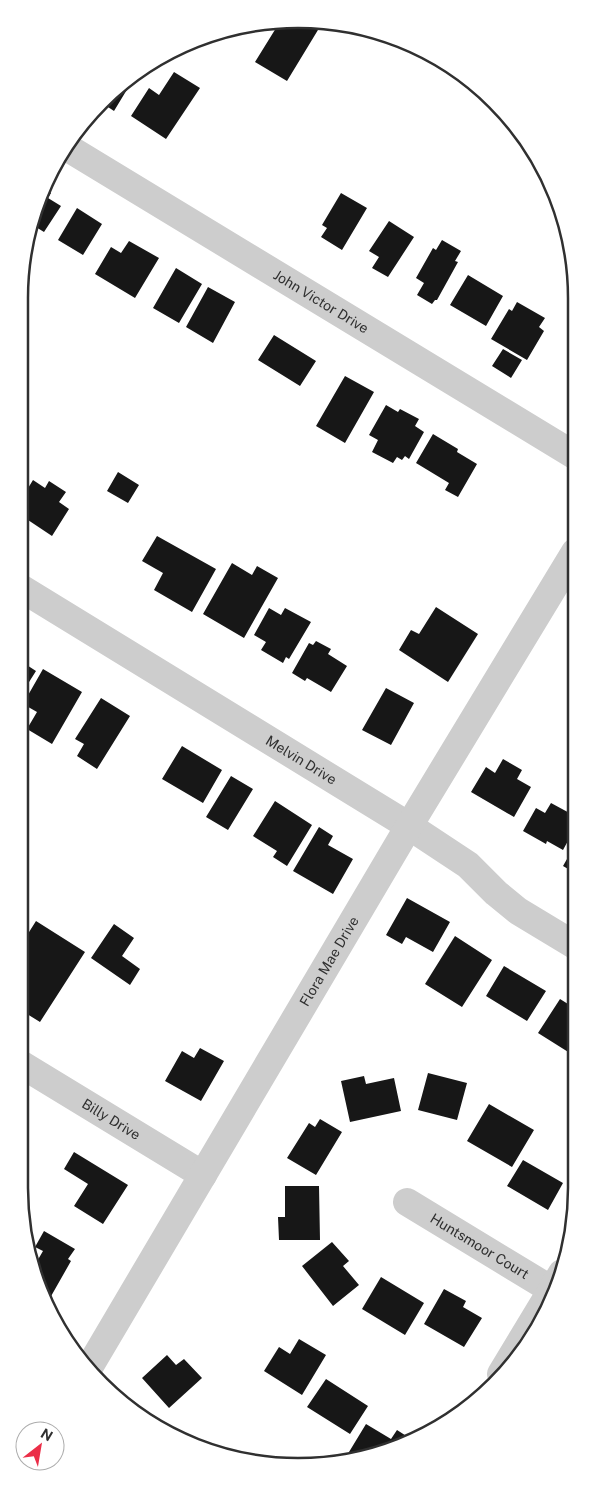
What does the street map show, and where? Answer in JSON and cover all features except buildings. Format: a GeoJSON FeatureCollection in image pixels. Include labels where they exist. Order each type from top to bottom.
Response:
{"type":"FeatureCollection","features":[{"type":"Feature","properties":{"kind":"street","name":"John Victor Drive"},"geometry":{"type":"LineString","coordinates":[[71,150],[568,451]]}},
{"type":"Feature","properties":{"kind":"street","name":"Flora Mae Drive"},"geometry":{"type":"LineString","coordinates":[[92,1363],[409,826],[568,564]]}},
{"type":"Feature","properties":{"kind":"street","name":"Melvin Drive"},"geometry":{"type":"LineString","coordinates":[[28,593],[409,826],[468,865],[496,894],[518,911],[568,941]]}},
{"type":"Feature","properties":{"kind":"street","name":"Billy Drive"},"geometry":{"type":"LineString","coordinates":[[28,1068],[203,1175]]}},
{"type":"Feature","properties":{"kind":"street","name":"Huntsmoor Court"},"geometry":{"type":"LineString","coordinates":[[407,1202],[552,1278]]}}]}
